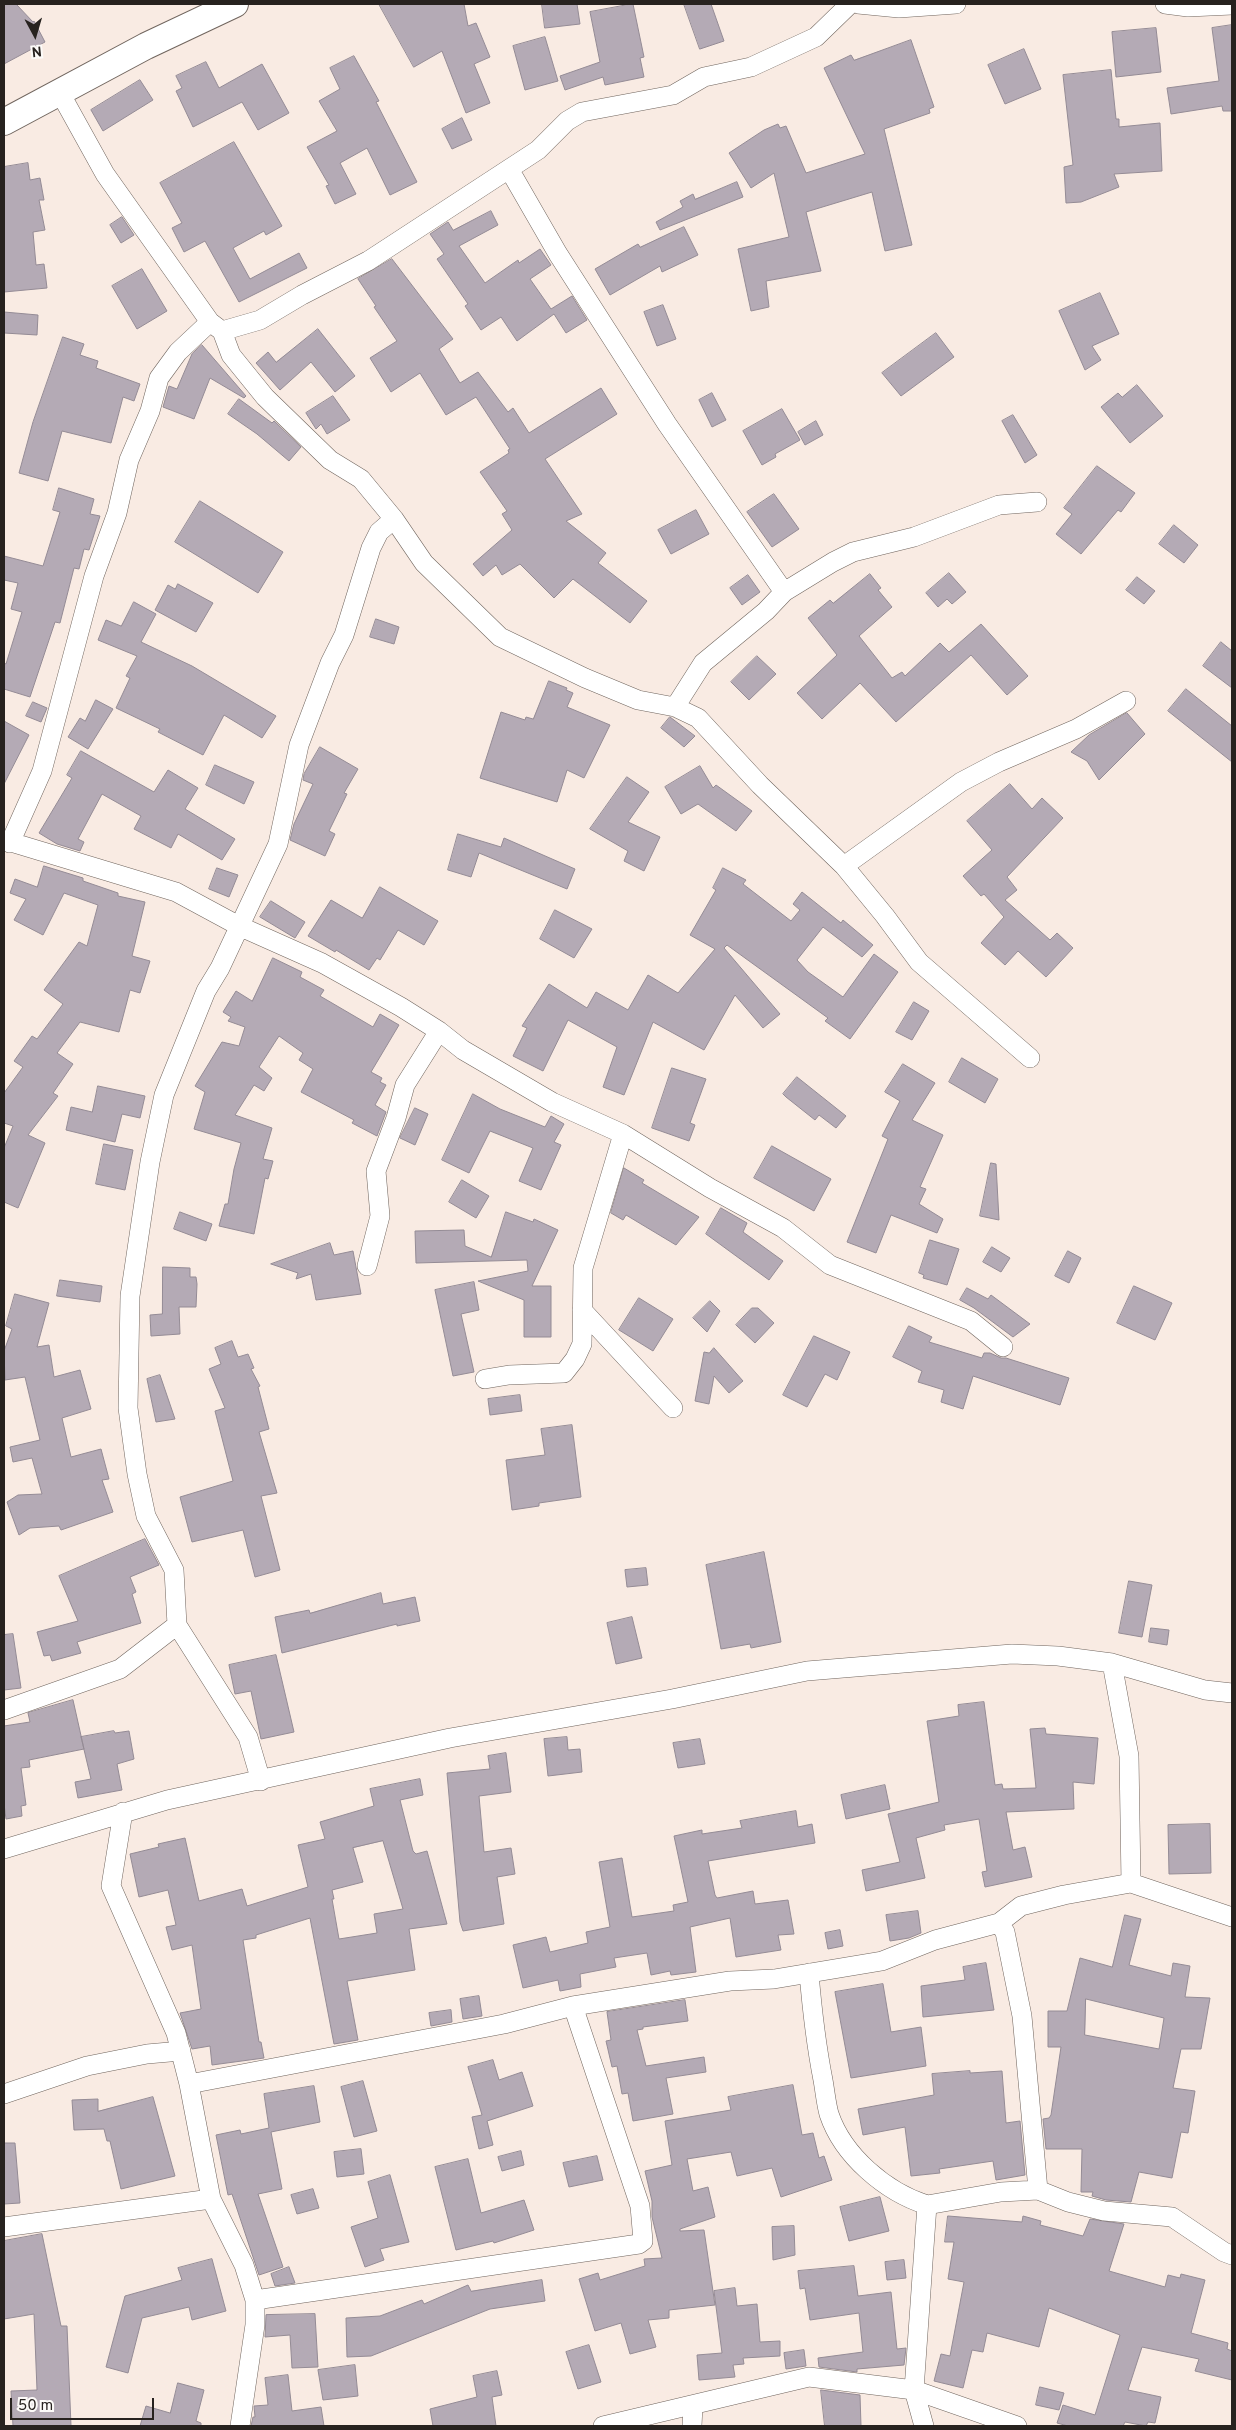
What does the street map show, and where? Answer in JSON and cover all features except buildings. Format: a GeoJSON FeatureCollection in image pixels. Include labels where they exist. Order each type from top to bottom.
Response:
{"type":"FeatureCollection","features":[{"type":"Feature","properties":{"kind":"main road"},"geometry":{"type":"LineString","coordinates":[[4,122],[146,46],[235,4]]}},
{"type":"Feature","properties":{"kind":"street"},"geometry":{"type":"LineString","coordinates":[[232,355],[260,320],[302,295],[368,261],[538,150],[568,121],[582,112],[673,95],[690,87],[704,77],[751,67],[816,37],[850,4]]}},
{"type":"Feature","properties":{"kind":"street"},"geometry":{"type":"LineString","coordinates":[[858,4],[899,8],[956,4]]}},
{"type":"Feature","properties":{"kind":"street"},"geometry":{"type":"LineString","coordinates":[[1164,4],[1188,7],[1232,6]]}},
{"type":"Feature","properties":{"kind":"street"},"geometry":{"type":"LineString","coordinates":[[59,91],[105,174],[216,327],[232,355],[265,398],[330,460],[361,479],[394,519],[424,563],[459,600],[500,637],[586,678],[638,700],[675,707],[698,718],[760,785],[844,866],[885,916],[919,962],[1030,1058]]}},
{"type":"Feature","properties":{"kind":"street"},"geometry":{"type":"LineString","coordinates":[[509,169],[558,254],[666,424],[784,592]]}},
{"type":"Feature","properties":{"kind":"street"},"geometry":{"type":"LineString","coordinates":[[260,320],[216,327],[178,352],[159,378],[150,411],[128,460],[117,513],[94,576],[42,771],[7,842],[176,892],[239,926],[322,963],[439,1031],[463,1050],[552,1102],[623,1134],[710,1188],[783,1228],[830,1265],[971,1321],[1003,1347]]}},
{"type":"Feature","properties":{"kind":"street"},"geometry":{"type":"LineString","coordinates":[[675,707],[703,663],[766,611],[784,592],[853,552],[914,537],[999,505],[1037,502]]}},
{"type":"Feature","properties":{"kind":"street"},"geometry":{"type":"LineString","coordinates":[[261,1781],[248,1737],[178,1625],[174,1570],[146,1516],[137,1474],[128,1408],[130,1296],[150,1162],[164,1095],[206,991],[220,968],[278,844],[299,745],[330,663],[344,635],[371,548],[379,532],[394,519]]}},
{"type":"Feature","properties":{"kind":"street"},"geometry":{"type":"LineString","coordinates":[[844,866],[961,782],[999,762],[1076,729],[1126,701]]}},
{"type":"Feature","properties":{"kind":"street"},"geometry":{"type":"LineString","coordinates":[[366,1266],[380,1216],[376,1171],[396,1118],[405,1085],[439,1031]]}},
{"type":"Feature","properties":{"kind":"street"},"geometry":{"type":"LineString","coordinates":[[485,1379],[509,1375],[564,1373],[575,1359],[582,1344],[583,1268],[623,1134]]}},
{"type":"Feature","properties":{"kind":"street"},"geometry":{"type":"LineString","coordinates":[[582,1310],[673,1408]]}},
{"type":"Feature","properties":{"kind":"street"},"geometry":{"type":"LineString","coordinates":[[4,1710],[120,1669],[178,1625]]}},
{"type":"Feature","properties":{"kind":"street"},"geometry":{"type":"LineString","coordinates":[[4,1849],[167,1800],[261,1781],[450,1738],[672,1699],[808,1670],[1012,1654],[1058,1656],[1112,1664],[1205,1690],[1232,1693]]}},
{"type":"Feature","properties":{"kind":"street"},"geometry":{"type":"LineString","coordinates":[[1112,1664],[1129,1756],[1131,1883]]}},
{"type":"Feature","properties":{"kind":"street"},"geometry":{"type":"LineString","coordinates":[[123,1812],[111,1886],[176,2033],[190,2084],[211,2199],[244,2265],[255,2300],[254,2325],[240,2426]]}},
{"type":"Feature","properties":{"kind":"street"},"geometry":{"type":"LineString","coordinates":[[190,2084],[504,2024],[573,2006],[730,1982],[774,1979],[882,1961],[935,1940],[999,1923],[1021,1906],[1064,1895],[1131,1883],[1232,1917]]}},
{"type":"Feature","properties":{"kind":"street"},"geometry":{"type":"LineString","coordinates":[[999,1923],[1005,1932],[1022,2016],[1038,2190]]}},
{"type":"Feature","properties":{"kind":"street"},"geometry":{"type":"LineString","coordinates":[[809,1973],[818,2054],[829,2114],[843,2142],[889,2188],[906,2199],[927,2205],[1001,2192],[1038,2190],[1068,2202],[1104,2211],[1172,2217],[1224,2252],[1232,2255]]}},
{"type":"Feature","properties":{"kind":"street"},"geometry":{"type":"LineString","coordinates":[[255,2300],[639,2244],[643,2241],[640,2206],[573,2006]]}},
{"type":"Feature","properties":{"kind":"street"},"geometry":{"type":"LineString","coordinates":[[4,2094],[87,2066],[147,2054],[181,2051]]}},
{"type":"Feature","properties":{"kind":"street"},"geometry":{"type":"LineString","coordinates":[[4,2227],[211,2199]]}},
{"type":"Feature","properties":{"kind":"street"},"geometry":{"type":"LineString","coordinates":[[924,2426],[914,2390],[927,2205]]}},
{"type":"Feature","properties":{"kind":"street"},"geometry":{"type":"LineString","coordinates":[[603,2426],[809,2378],[914,2390],[1017,2426]]}},
{"type":"Feature","properties":{"kind":"street"},"geometry":{"type":"LineString","coordinates":[[692,2406],[692,2426]]}}]}
